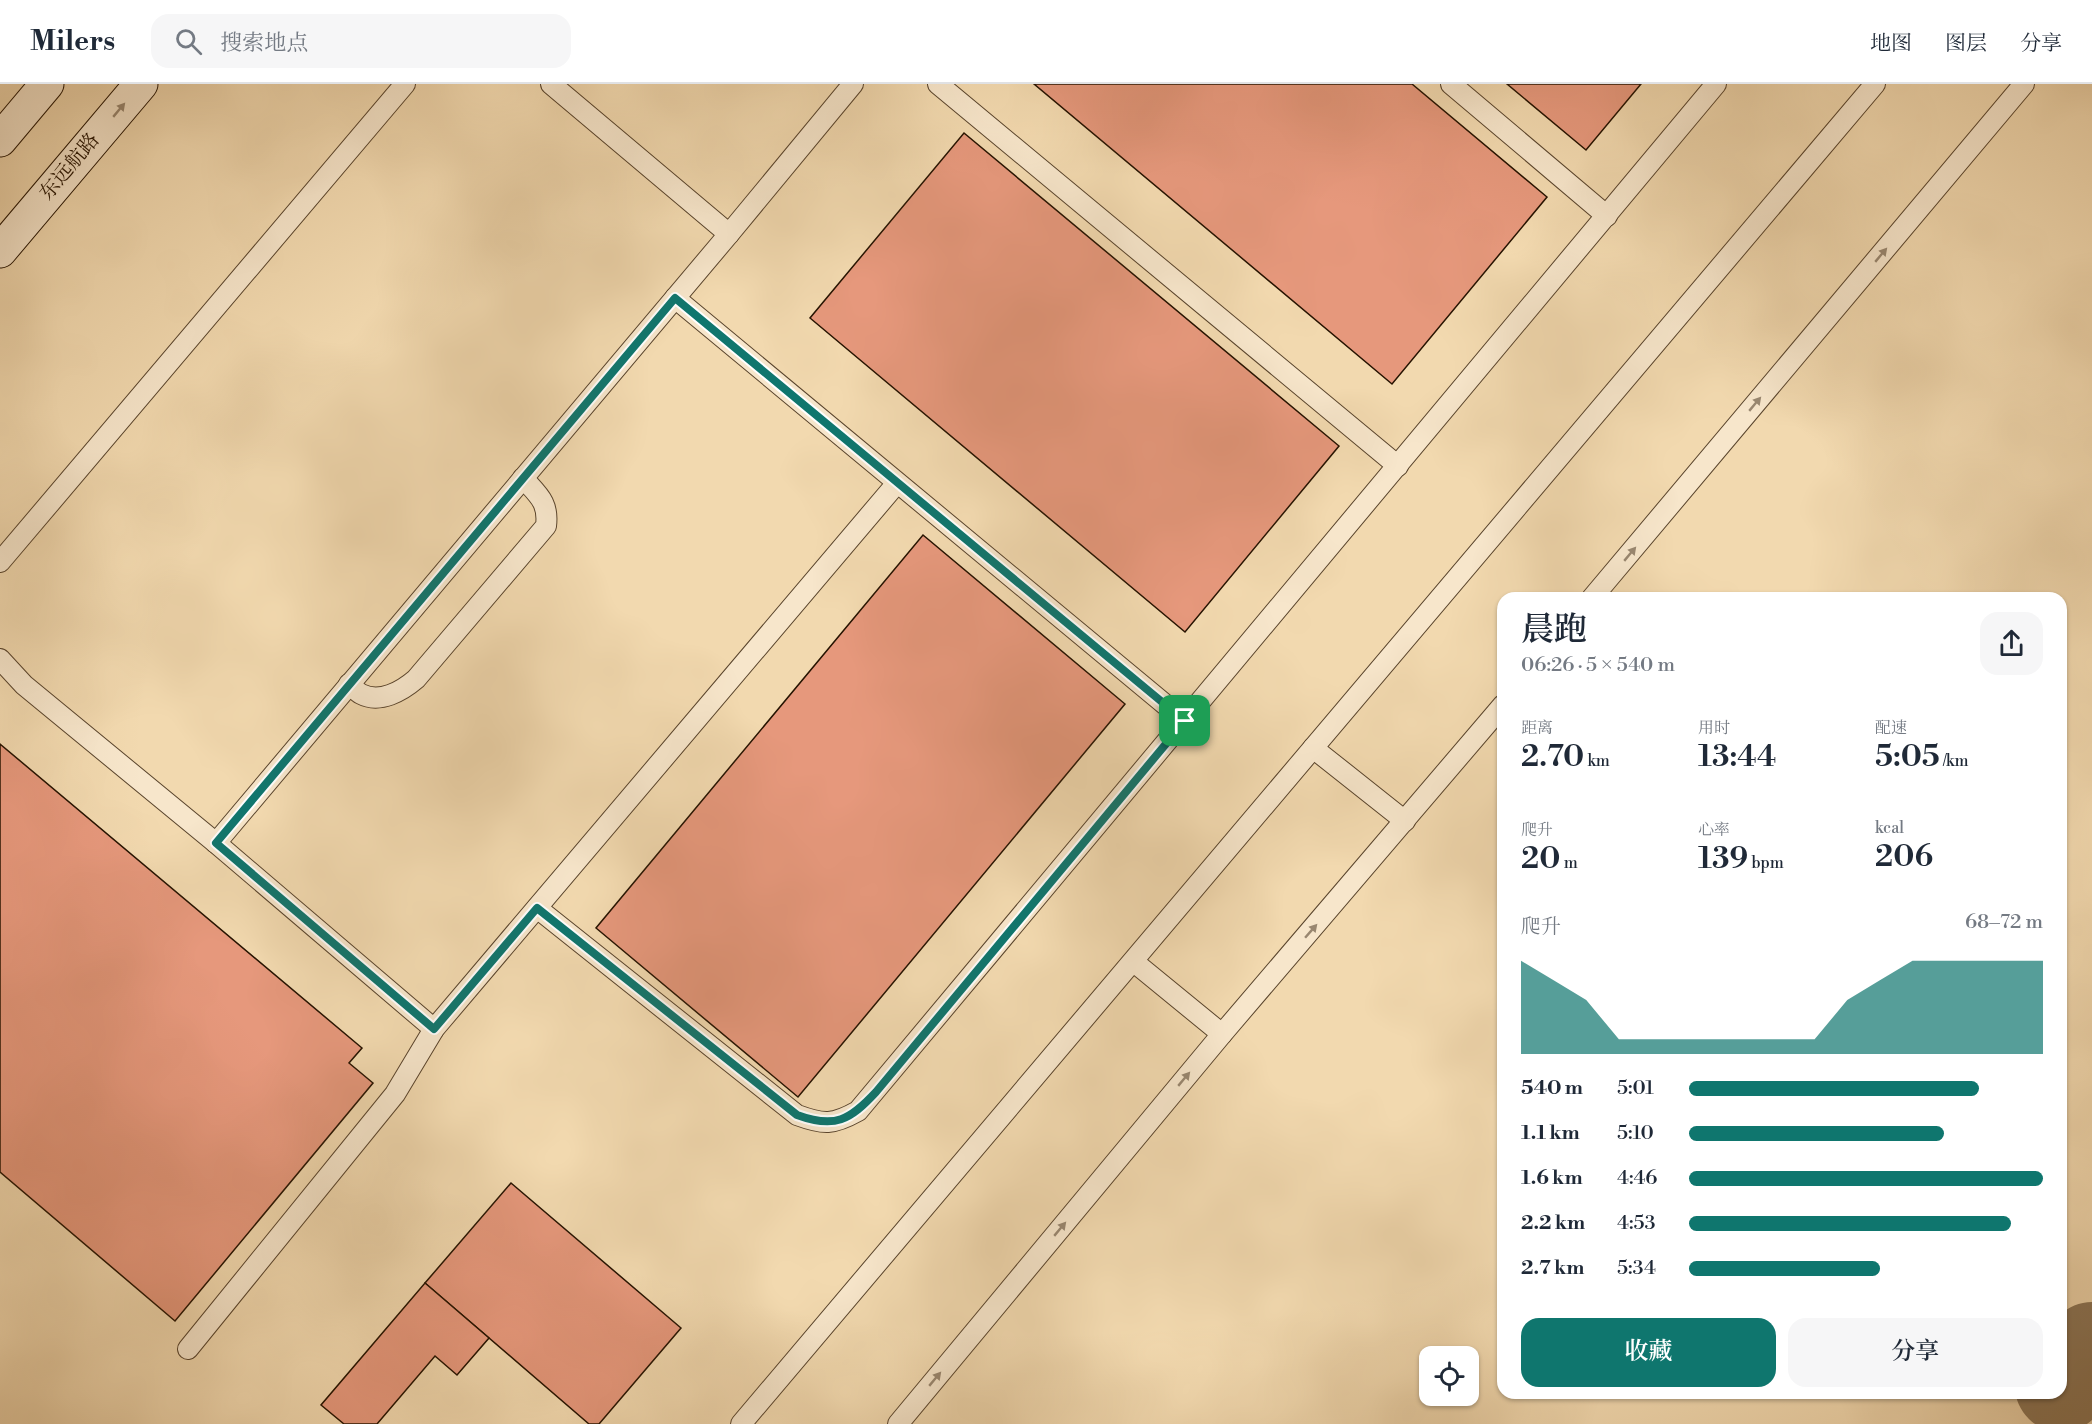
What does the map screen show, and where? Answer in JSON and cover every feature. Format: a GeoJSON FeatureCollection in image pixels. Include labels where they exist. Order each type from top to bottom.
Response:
{"type":"FeatureCollection","features":[{"type":"Feature","properties":{"kind":"street"},"geometry":{"type":"LineString","coordinates":[[5,124],[47,84]]}},
{"type":"Feature","properties":{"kind":"street","name":"东远航路"},"geometry":{"type":"LineString","coordinates":[[0,251],[141,84]]}},
{"type":"Feature","properties":{"kind":"lane"},"geometry":{"type":"LineString","coordinates":[[0,562],[405,84]]}},
{"type":"Feature","properties":{"kind":"lane"},"geometry":{"type":"LineString","coordinates":[[551,84],[729,234]]}},
{"type":"Feature","properties":{"kind":"lane"},"geometry":{"type":"LineString","coordinates":[[216,843],[853,84]]}},
{"type":"Feature","properties":{"kind":"lane"},"geometry":{"type":"LineString","coordinates":[[938,84],[1398,466]]}},
{"type":"Feature","properties":{"kind":"lane"},"geometry":{"type":"LineString","coordinates":[[1451,84],[1607,216]]}},
{"type":"Feature","properties":{"kind":"lane"},"geometry":{"type":"LineString","coordinates":[[537,908],[797,1115],[814,1121],[837,1122],[858,1111],[1716,84]]}},
{"type":"Feature","properties":{"kind":"lane"},"geometry":{"type":"LineString","coordinates":[[741,1424],[1875,84]]}},
{"type":"Feature","properties":{"kind":"lane"},"geometry":{"type":"LineString","coordinates":[[1597,592],[2024,84]]}},
{"type":"Feature","properties":{"kind":"lane"},"geometry":{"type":"LineString","coordinates":[[675,298],[1185,721]]}},
{"type":"Feature","properties":{"kind":"lane"},"geometry":{"type":"LineString","coordinates":[[349,684],[361,694],[373,697],[385,697],[409,685],[546,526],[548,513],[543,501],[523,478]]}},
{"type":"Feature","properties":{"kind":"lane"},"geometry":{"type":"LineString","coordinates":[[188,1349],[395,1094],[434,1029],[897,483]]}},
{"type":"Feature","properties":{"kind":"lane"},"geometry":{"type":"LineString","coordinates":[[0,659],[24,685],[216,843],[434,1029]]}},
{"type":"Feature","properties":{"kind":"lane"},"geometry":{"type":"LineString","coordinates":[[898,1424],[1221,1034],[1497,712]]}},
{"type":"Feature","properties":{"kind":"lane"},"geometry":{"type":"LineString","coordinates":[[1313,748],[1405,821]]}},
{"type":"Feature","properties":{"kind":"lane"},"geometry":{"type":"LineString","coordinates":[[1134,962],[1221,1034]]}},
{"type":"Feature","properties":{"kind":"building"},"geometry":{"type":"Polygon","coordinates":[[[1034,84],[1412,84],[1547,197],[1392,384],[1034,84]]]}},
{"type":"Feature","properties":{"kind":"building"},"geometry":{"type":"Polygon","coordinates":[[[1507,84],[1641,84],[1586,150],[1507,84]]]}},
{"type":"Feature","properties":{"kind":"building"},"geometry":{"type":"Polygon","coordinates":[[[964,133],[1339,446],[1185,632],[810,318],[964,133]]]}},
{"type":"Feature","properties":{"kind":"building"},"geometry":{"type":"Polygon","coordinates":[[[923,535],[1125,704],[798,1097],[596,928],[923,535]]]}},
{"type":"Feature","properties":{"kind":"building"},"geometry":{"type":"Polygon","coordinates":[[[0,744],[362,1048],[349,1063],[373,1083],[175,1321],[0,1172],[0,744]]]}},
{"type":"Feature","properties":{"kind":"building"},"geometry":{"type":"Polygon","coordinates":[[[511,1183],[681,1328],[599,1424],[589,1424],[425,1283],[511,1183]]]}},
{"type":"Feature","properties":{"kind":"building"},"geometry":{"type":"Polygon","coordinates":[[[425,1283],[489,1338],[457,1375],[435,1356],[377,1424],[344,1424],[321,1405],[425,1283]]]}},
{"type":"Feature","properties":{"kind":"taxiway"},"geometry":{"type":"LineString","coordinates":[[2067,1379],[2092,1348]]}},
{"type":"Feature","properties":{"kind":"route"},"geometry":{"type":"LineString","coordinates":[[675,298],[1185,721],[876,1092],[858,1111],[837,1122],[814,1121],[797,1115],[537,908],[434,1029],[216,843],[675,298]]}}]}
